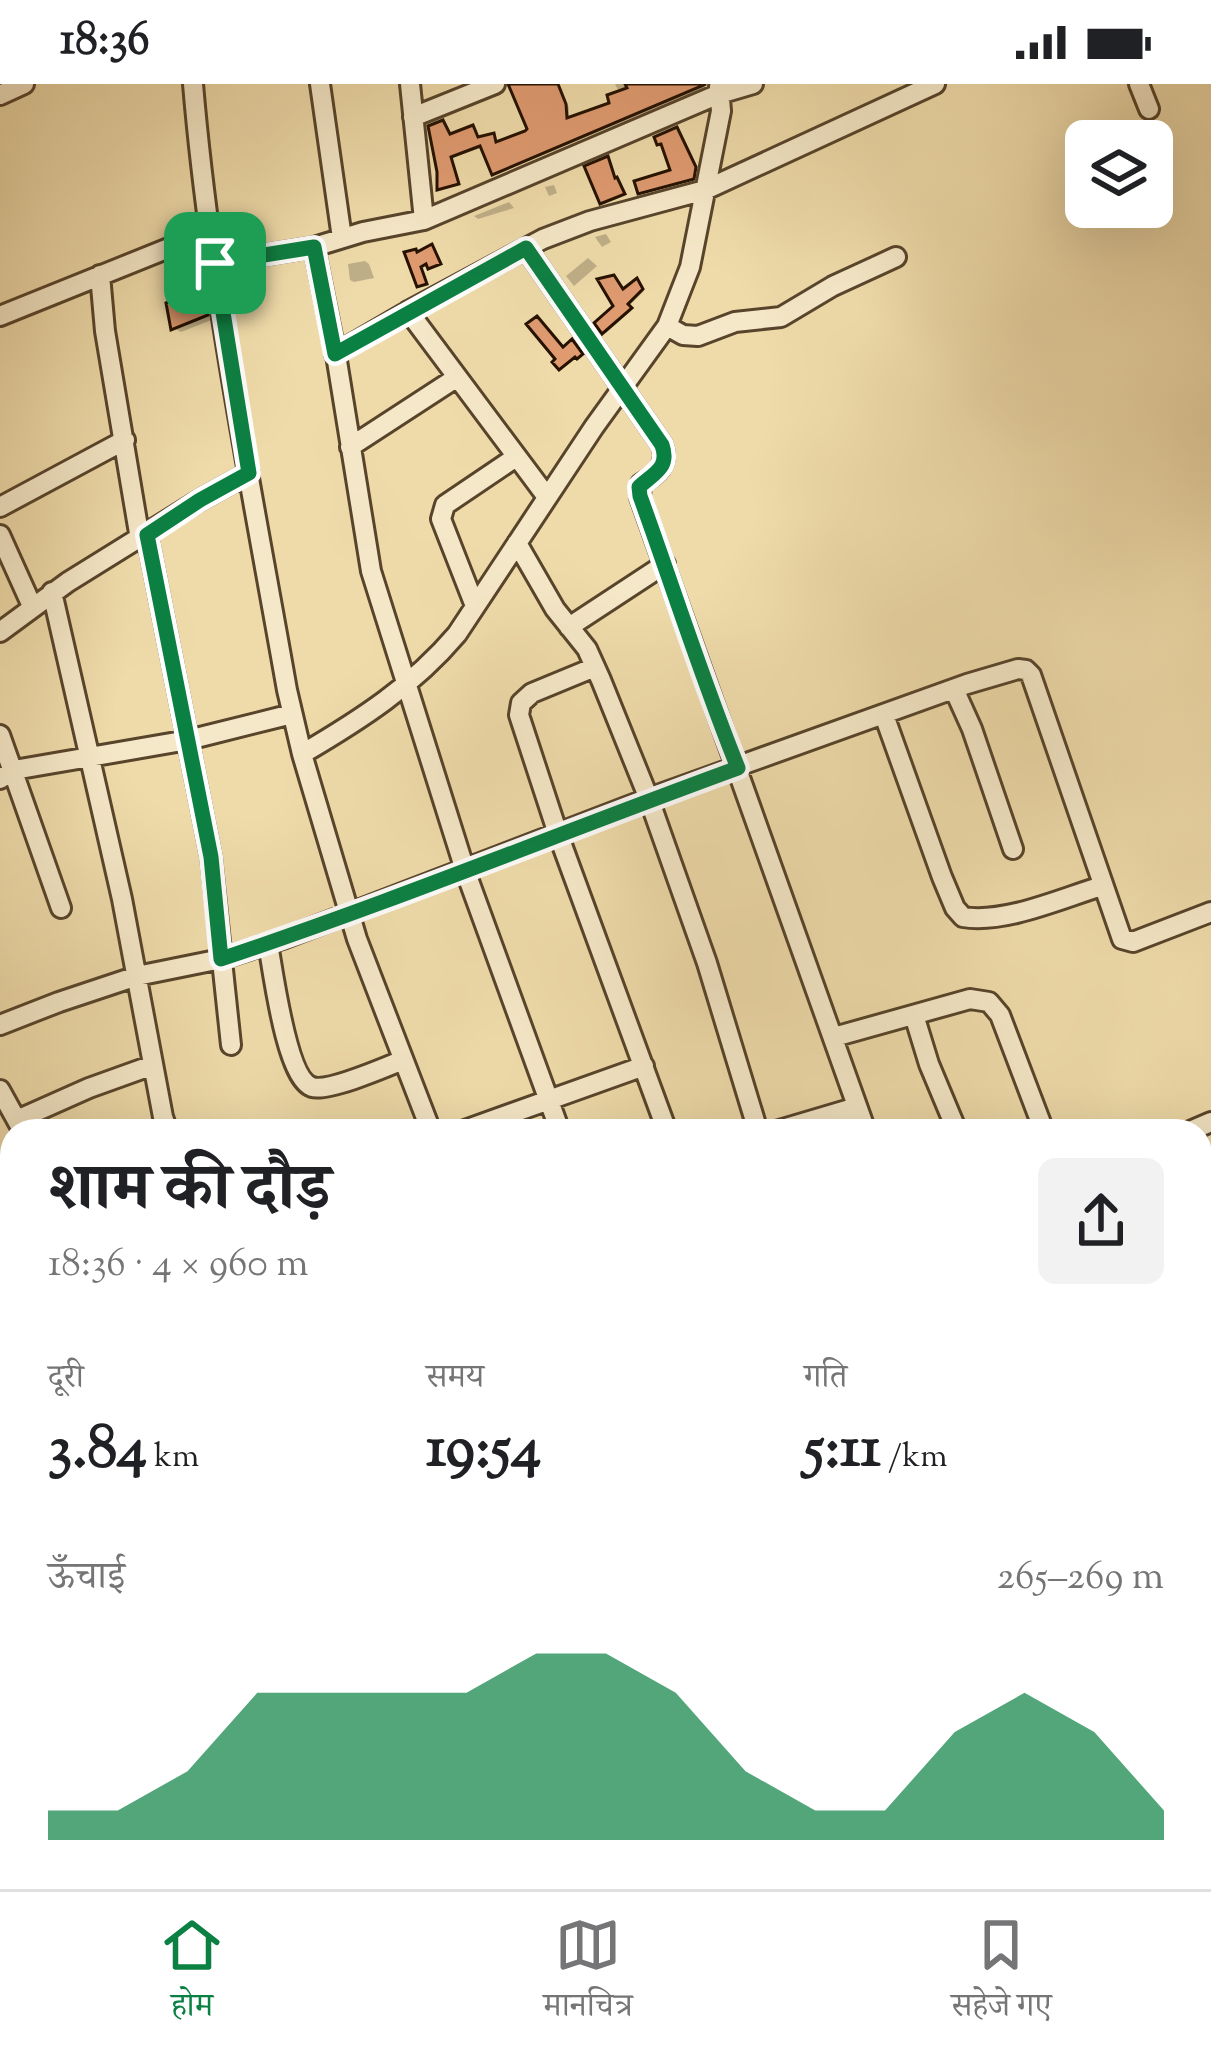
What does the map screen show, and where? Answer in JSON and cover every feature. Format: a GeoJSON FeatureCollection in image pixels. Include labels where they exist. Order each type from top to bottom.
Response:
{"type":"FeatureCollection","features":[{"type":"Feature","properties":{"kind":"street"},"geometry":{"type":"LineString","coordinates":[[0,95],[24,84]]}},
{"type":"Feature","properties":{"kind":"street"},"geometry":{"type":"LineString","coordinates":[[194,84],[215,263],[292,714],[350,915],[425,1119]]}},
{"type":"Feature","properties":{"kind":"street"},"geometry":{"type":"LineString","coordinates":[[320,84],[342,238]]}},
{"type":"Feature","properties":{"kind":"street"},"geometry":{"type":"LineString","coordinates":[[410,84],[424,220]]}},
{"type":"Feature","properties":{"kind":"street"},"geometry":{"type":"LineString","coordinates":[[413,117],[495,84]]}},
{"type":"Feature","properties":{"kind":"street"},"geometry":{"type":"LineString","coordinates":[[215,263],[314,247],[424,220],[719,89],[753,84]]}},
{"type":"Feature","properties":{"kind":"street"},"geometry":{"type":"LineString","coordinates":[[335,354],[526,248],[590,221],[705,190],[935,84]]}},
{"type":"Feature","properties":{"kind":"street"},"geometry":{"type":"LineString","coordinates":[[1139,84],[1149,109]]}},
{"type":"Feature","properties":{"kind":"street"},"geometry":{"type":"LineString","coordinates":[[302,754],[386,702],[442,651],[667,326],[690,267],[721,111],[719,89]]}},
{"type":"Feature","properties":{"kind":"street"},"geometry":{"type":"LineString","coordinates":[[0,316],[211,231]]}},
{"type":"Feature","properties":{"kind":"street"},"geometry":{"type":"LineString","coordinates":[[314,247],[371,571],[465,870],[556,1119]]}},
{"type":"Feature","properties":{"kind":"street"},"geometry":{"type":"LineString","coordinates":[[526,248],[665,454],[661,469],[638,490],[862,1119]]}},
{"type":"Feature","properties":{"kind":"street"},"geometry":{"type":"LineString","coordinates":[[667,326],[698,336],[735,322],[773,320],[896,256]]}},
{"type":"Feature","properties":{"kind":"street"},"geometry":{"type":"LineString","coordinates":[[100,274],[125,440],[211,857],[231,1045]]}},
{"type":"Feature","properties":{"kind":"street"},"geometry":{"type":"LineString","coordinates":[[408,311],[547,497]]}},
{"type":"Feature","properties":{"kind":"street"},"geometry":{"type":"LineString","coordinates":[[350,447],[456,378]]}},
{"type":"Feature","properties":{"kind":"street"},"geometry":{"type":"LineString","coordinates":[[0,507],[125,440]]}},
{"type":"Feature","properties":{"kind":"street"},"geometry":{"type":"LineString","coordinates":[[476,606],[441,511],[516,457]]}},
{"type":"Feature","properties":{"kind":"street"},"geometry":{"type":"LineString","coordinates":[[0,632],[52,592],[249,473]]}},
{"type":"Feature","properties":{"kind":"street"},"geometry":{"type":"LineString","coordinates":[[0,535],[32,607]]}},
{"type":"Feature","properties":{"kind":"street"},"geometry":{"type":"LineString","coordinates":[[517,543],[595,667],[649,799],[707,963],[754,1119]]}},
{"type":"Feature","properties":{"kind":"street"},"geometry":{"type":"LineString","coordinates":[[569,627],[665,564]]}},
{"type":"Feature","properties":{"kind":"street"},"geometry":{"type":"LineString","coordinates":[[52,592],[122,899],[165,1119]]}},
{"type":"Feature","properties":{"kind":"street"},"geometry":{"type":"LineString","coordinates":[[595,667],[532,694],[519,707],[519,716],[557,834],[663,1119]]}},
{"type":"Feature","properties":{"kind":"street"},"geometry":{"type":"LineString","coordinates":[[0,1025],[137,976],[268,944],[1007,670],[1022,669],[1031,675],[1120,934],[1130,942],[1211,912]]}},
{"type":"Feature","properties":{"kind":"street"},"geometry":{"type":"LineString","coordinates":[[954,689],[1013,848]]}},
{"type":"Feature","properties":{"kind":"street"},"geometry":{"type":"LineString","coordinates":[[7,775],[188,740],[292,714]]}},
{"type":"Feature","properties":{"kind":"street"},"geometry":{"type":"LineString","coordinates":[[884,715],[942,877],[955,908],[964,916],[1025,910],[1102,886]]}},
{"type":"Feature","properties":{"kind":"street"},"geometry":{"type":"LineString","coordinates":[[0,735],[7,775],[61,908]]}},
{"type":"Feature","properties":{"kind":"street"},"geometry":{"type":"LineString","coordinates":[[268,944],[292,1060],[306,1082],[318,1088],[403,1060]]}},
{"type":"Feature","properties":{"kind":"street"},"geometry":{"type":"LineString","coordinates":[[834,1037],[981,999],[1000,1015],[1039,1119]]}},
{"type":"Feature","properties":{"kind":"street"},"geometry":{"type":"LineString","coordinates":[[914,1015],[952,1119]]}},
{"type":"Feature","properties":{"kind":"street"},"geometry":{"type":"LineString","coordinates":[[33,1119],[89,1088],[153,1065]]}},
{"type":"Feature","properties":{"kind":"street"},"geometry":{"type":"LineString","coordinates":[[496,1119],[644,1066]]}},
{"type":"Feature","properties":{"kind":"street"},"geometry":{"type":"LineString","coordinates":[[0,1090],[16,1119]]}},
{"type":"Feature","properties":{"kind":"street"},"geometry":{"type":"LineString","coordinates":[[816,1119],[857,1107]]}},
{"type":"Feature","properties":{"kind":"building"},"geometry":{"type":"Polygon","coordinates":[[[508,84],[558,84],[567,118],[609,103],[607,95],[627,88],[625,84],[706,84],[492,175],[480,146],[451,157],[459,184],[437,190],[428,126],[443,120],[450,134],[473,125],[478,137],[494,133],[496,142],[525,131],[508,84]]]}},
{"type":"Feature","properties":{"kind":"building"},"geometry":{"type":"Polygon","coordinates":[[[677,127],[696,167],[694,179],[638,194],[634,181],[670,170],[654,137],[677,127]]]}},
{"type":"Feature","properties":{"kind":"building"},"geometry":{"type":"Polygon","coordinates":[[[608,156],[625,194],[600,204],[584,166],[608,156]]]}},
{"type":"Feature","properties":{"kind":"building"},"geometry":{"type":"Polygon","coordinates":[[[432,244],[441,264],[421,267],[427,284],[417,287],[404,252],[432,244]]]}},
{"type":"Feature","properties":{"kind":"building"},"geometry":{"type":"Polygon","coordinates":[[[614,275],[623,289],[637,278],[643,289],[628,304],[632,308],[602,334],[594,323],[613,306],[597,279],[614,275]]]}},
{"type":"Feature","properties":{"kind":"building"},"geometry":{"type":"Polygon","coordinates":[[[204,287],[208,315],[171,330],[166,303],[204,287]]]}},
{"type":"Feature","properties":{"kind":"building"},"geometry":{"type":"Polygon","coordinates":[[[537,316],[563,347],[572,339],[583,354],[559,370],[526,324],[537,316]]]}},
{"type":"Feature","properties":{"kind":"route"},"geometry":{"type":"LineString","coordinates":[[314,247],[335,354],[526,248],[662,445],[665,460],[641,484],[640,496],[738,768],[221,959],[211,857],[147,535],[249,473],[215,263],[314,247]]}}]}
